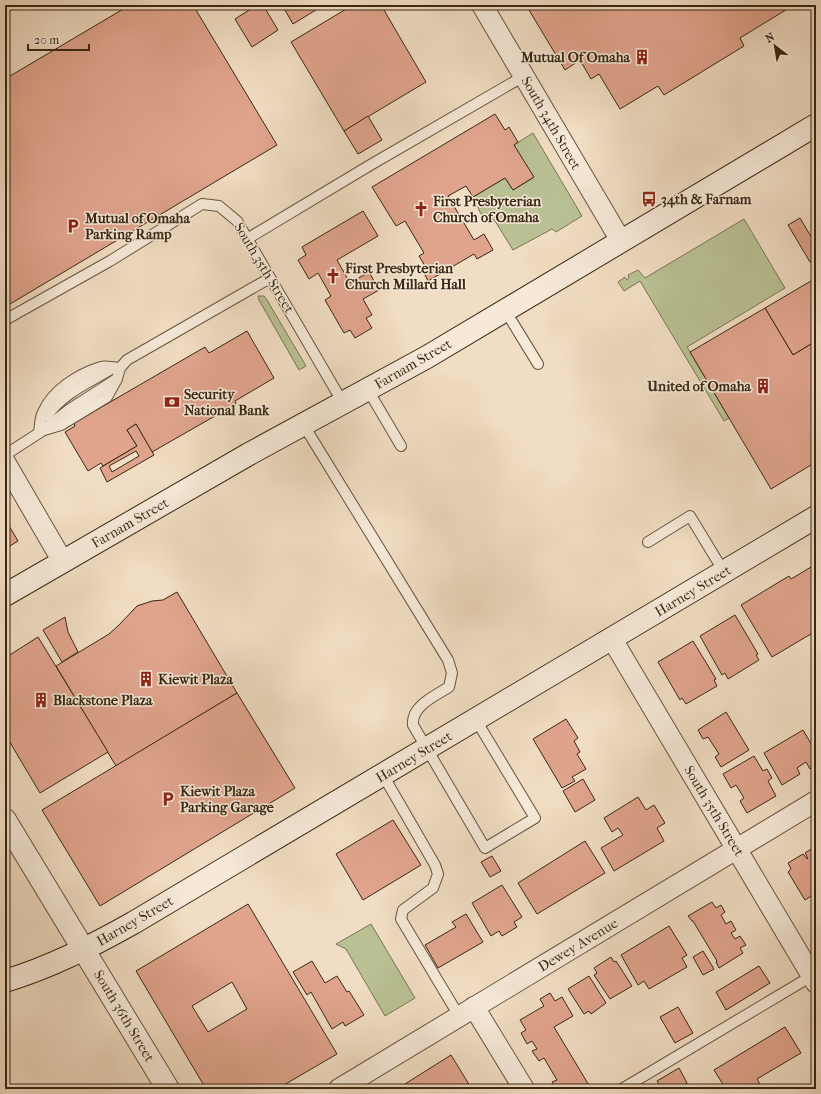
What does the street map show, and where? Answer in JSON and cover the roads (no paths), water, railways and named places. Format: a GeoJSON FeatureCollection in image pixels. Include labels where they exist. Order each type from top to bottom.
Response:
{"type":"FeatureCollection","features":[{"type":"Feature","properties":{"kind":"main road","name":"Farnam Street"},"geometry":{"type":"LineString","coordinates":[[5,595],[249,454],[427,357],[816,125]]}},
{"type":"Feature","properties":{"kind":"main road","name":"Harney Street"},"geometry":{"type":"LineString","coordinates":[[5,981],[85,950],[134,923],[816,518]]}},
{"type":"Feature","properties":{"kind":"main road","name":"South 36th Street"},"geometry":{"type":"LineString","coordinates":[[5,820],[168,1089]]}},
{"type":"Feature","properties":{"kind":"street","name":"South 34th Street"},"geometry":{"type":"LineString","coordinates":[[482,5],[621,241]]}},
{"type":"Feature","properties":{"kind":"street"},"geometry":{"type":"LineString","coordinates":[[5,462],[63,562]]}},
{"type":"Feature","properties":{"kind":"street","name":"South 35th Street"},"geometry":{"type":"LineString","coordinates":[[612,639],[815,977]]}},
{"type":"Feature","properties":{"kind":"street","name":"Dewey Avenue"},"geometry":{"type":"LineString","coordinates":[[339,1089],[816,801]]}},
{"type":"Feature","properties":{"kind":"street"},"geometry":{"type":"LineString","coordinates":[[467,1012],[524,1089]]}},
{"type":"Feature","properties":{"kind":"lane"},"geometry":{"type":"LineString","coordinates":[[247,239],[372,164],[524,76]]}},
{"type":"Feature","properties":{"kind":"lane","name":"South 35th Street"},"geometry":{"type":"LineString","coordinates":[[5,320],[110,262],[202,204],[219,206],[237,221],[343,403]]}},
{"type":"Feature","properties":{"kind":"lane"},"geometry":{"type":"LineString","coordinates":[[40,430],[42,413],[55,392],[76,378],[102,366],[116,368],[127,360],[270,278]]}},
{"type":"Feature","properties":{"kind":"lane"},"geometry":{"type":"LineString","coordinates":[[505,310],[538,364]]}},
{"type":"Feature","properties":{"kind":"lane"},"geometry":{"type":"LineString","coordinates":[[5,455],[40,430],[60,425],[107,397],[117,379],[116,368]]}},
{"type":"Feature","properties":{"kind":"lane"},"geometry":{"type":"LineString","coordinates":[[368,390],[401,446]]}},
{"type":"Feature","properties":{"kind":"lane"},"geometry":{"type":"LineString","coordinates":[[303,424],[448,660],[452,673],[449,687],[417,709],[414,715],[413,725],[485,848],[535,818],[476,720]]}},
{"type":"Feature","properties":{"kind":"lane"},"geometry":{"type":"LineString","coordinates":[[648,542],[690,516],[724,572]]}},
{"type":"Feature","properties":{"kind":"lane"},"geometry":{"type":"LineString","coordinates":[[383,775],[435,865],[438,874],[433,888],[403,910],[401,920],[467,1012]]}},
{"type":"Feature","properties":{"kind":"lane"},"geometry":{"type":"LineString","coordinates":[[622,1089],[815,977]]}},
{"type":"Feature","properties":{"kind":"place","name":"Mutual Of Omaha"},"geometry":{"type":"Point","coordinates":[642,57]}},
{"type":"Feature","properties":{"kind":"place","name":"34th & Farnam"},"geometry":{"type":"Point","coordinates":[649,199]}},
{"type":"Feature","properties":{"kind":"place","name":"First Presbyterian Church of Omaha"},"geometry":{"type":"Point","coordinates":[421,209]}},
{"type":"Feature","properties":{"kind":"place","name":"Mutual of Omaha Parking Ramp"},"geometry":{"type":"Point","coordinates":[73,226]}},
{"type":"Feature","properties":{"kind":"place","name":"First Presbyterian Church Millard Hall"},"geometry":{"type":"Point","coordinates":[333,276]}},
{"type":"Feature","properties":{"kind":"place","name":"United of Omaha"},"geometry":{"type":"Point","coordinates":[763,386]}},
{"type":"Feature","properties":{"kind":"place","name":"Security National Bank"},"geometry":{"type":"Point","coordinates":[172,402]}},
{"type":"Feature","properties":{"kind":"place","name":"Kiewit Plaza"},"geometry":{"type":"Point","coordinates":[146,679]}},
{"type":"Feature","properties":{"kind":"place","name":"Blackstone Plaza"},"geometry":{"type":"Point","coordinates":[41,700]}},
{"type":"Feature","properties":{"kind":"place","name":"Kiewit Plaza Parking Garage"},"geometry":{"type":"Point","coordinates":[168,799]}}]}
